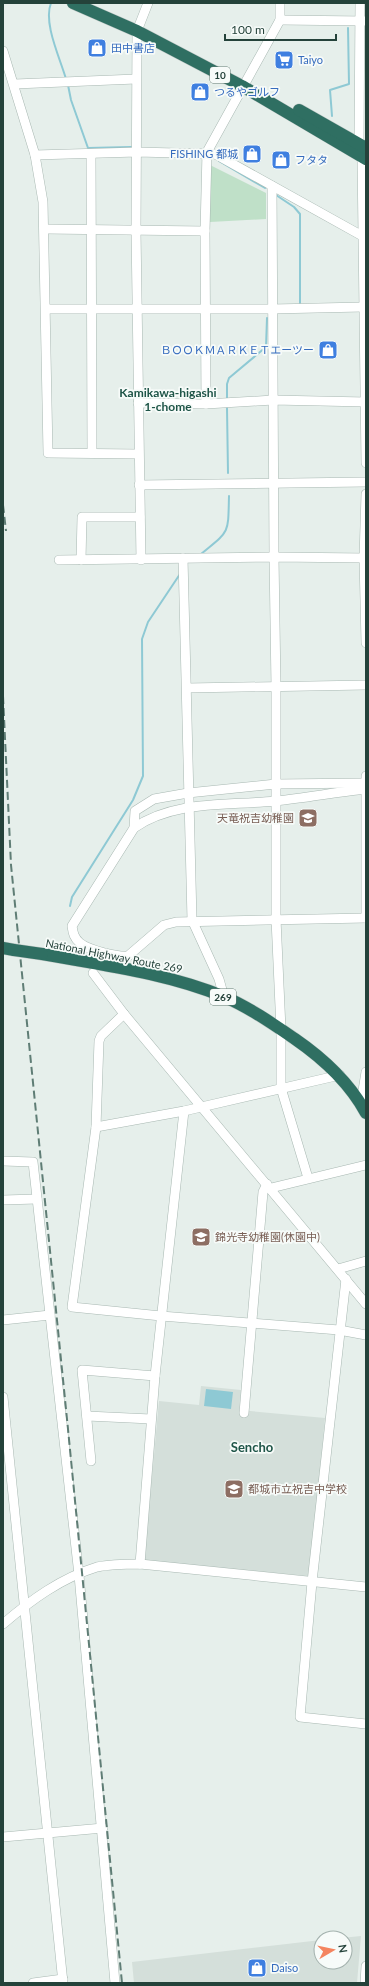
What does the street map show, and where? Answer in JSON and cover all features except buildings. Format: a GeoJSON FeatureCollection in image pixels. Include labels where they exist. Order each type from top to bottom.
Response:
{"type":"FeatureCollection","features":[{"type":"Feature","properties":{"kind":"highway","name":"10"},"geometry":{"type":"LineString","coordinates":[[73,3],[138,28]]}},
{"type":"Feature","properties":{"kind":"highway","name":"10"},"geometry":{"type":"LineString","coordinates":[[88,3],[244,83],[363,152]]}},
{"type":"Feature","properties":{"kind":"highway","name":"National Highway Route 269"},"geometry":{"type":"LineString","coordinates":[[8,949],[42,954],[175,980],[224,997],[246,1007],[281,1029],[305,1047],[340,1075],[363,1108]]}},
{"type":"Feature","properties":{"kind":"street"},"geometry":{"type":"LineString","coordinates":[[141,560],[138,454],[136,79],[138,28],[148,3]]}},
{"type":"Feature","properties":{"kind":"street"},"geometry":{"type":"LineString","coordinates":[[206,404],[205,231],[207,152],[280,20],[280,3]]}},
{"type":"Feature","properties":{"kind":"street"},"geometry":{"type":"LineString","coordinates":[[360,3],[363,21],[366,463]]}},
{"type":"Feature","properties":{"kind":"street"},"geometry":{"type":"LineString","coordinates":[[280,20],[363,21]]}},
{"type":"Feature","properties":{"kind":"street"},"geometry":{"type":"LineString","coordinates":[[3,51],[35,155],[43,202],[45,230],[48,453],[92,452],[138,454]]}},
{"type":"Feature","properties":{"kind":"street"},"geometry":{"type":"LineString","coordinates":[[14,84],[136,79]]}},
{"type":"Feature","properties":{"kind":"street"},"geometry":{"type":"LineString","coordinates":[[35,155],[137,152],[207,152],[215,154],[364,237]]}},
{"type":"Feature","properties":{"kind":"street"},"geometry":{"type":"LineString","coordinates":[[91,154],[92,452]]}},
{"type":"Feature","properties":{"kind":"street"},"geometry":{"type":"LineString","coordinates":[[272,186],[273,484],[276,687],[276,919],[281,1029],[281,1088],[308,1178]]}},
{"type":"Feature","properties":{"kind":"street"},"geometry":{"type":"LineString","coordinates":[[45,230],[205,231]]}},
{"type":"Feature","properties":{"kind":"street"},"geometry":{"type":"LineString","coordinates":[[46,309],[272,309],[364,307]]}},
{"type":"Feature","properties":{"kind":"street"},"geometry":{"type":"LineString","coordinates":[[138,403],[206,404],[273,400],[366,402]]}},
{"type":"Feature","properties":{"kind":"street"},"geometry":{"type":"LineString","coordinates":[[139,485],[366,482]]}},
{"type":"Feature","properties":{"kind":"street"},"geometry":{"type":"LineString","coordinates":[[366,494],[366,643]]}},
{"type":"Feature","properties":{"kind":"street"},"geometry":{"type":"LineString","coordinates":[[81,560],[82,518],[140,517]]}},
{"type":"Feature","properties":{"kind":"street"},"geometry":{"type":"LineString","coordinates":[[59,560],[274,557],[365,558]]}},
{"type":"Feature","properties":{"kind":"street"},"geometry":{"type":"LineString","coordinates":[[183,558],[192,920],[219,979],[224,997]]}},
{"type":"Feature","properties":{"kind":"street"},"geometry":{"type":"LineString","coordinates":[[187,688],[366,685]]}},
{"type":"Feature","properties":{"kind":"street"},"geometry":{"type":"LineString","coordinates":[[366,776],[366,783],[366,789],[366,918],[192,920],[176,922],[164,925],[128,956],[121,957],[96,951],[80,944],[73,935],[72,926],[97,884],[134,828],[145,820],[163,813],[189,807],[276,801],[366,789]]}},
{"type":"Feature","properties":{"kind":"street"},"geometry":{"type":"LineString","coordinates":[[134,828],[135,811],[141,806],[162,797],[276,784],[366,783]]}},
{"type":"Feature","properties":{"kind":"street"},"geometry":{"type":"LineString","coordinates":[[93,973],[124,1014],[366,1304]]}},
{"type":"Feature","properties":{"kind":"street"},"geometry":{"type":"LineString","coordinates":[[124,1014],[101,1036],[99,1041],[96,1127],[72,1307],[252,1324],[339,1330],[366,1335]]}},
{"type":"Feature","properties":{"kind":"street"},"geometry":{"type":"LineString","coordinates":[[363,1108],[366,1072]]}},
{"type":"Feature","properties":{"kind":"street"},"geometry":{"type":"LineString","coordinates":[[96,1127],[184,1111],[340,1075]]}},
{"type":"Feature","properties":{"kind":"street"},"geometry":{"type":"LineString","coordinates":[[140,1564],[155,1376],[184,1111]]}},
{"type":"Feature","properties":{"kind":"street"},"geometry":{"type":"LineString","coordinates":[[3,1160],[33,1162],[79,1575],[103,1828],[115,1983]]}},
{"type":"Feature","properties":{"kind":"street"},"geometry":{"type":"LineString","coordinates":[[244,1413],[263,1192],[269,1186],[366,1165]]}},
{"type":"Feature","properties":{"kind":"street"},"geometry":{"type":"LineString","coordinates":[[3,1200],[37,1198]]}},
{"type":"Feature","properties":{"kind":"street"},"geometry":{"type":"LineString","coordinates":[[338,1269],[366,1262]]}},
{"type":"Feature","properties":{"kind":"street"},"geometry":{"type":"LineString","coordinates":[[346,1279],[339,1330],[312,1582],[300,1717],[366,1724]]}},
{"type":"Feature","properties":{"kind":"street"},"geometry":{"type":"LineString","coordinates":[[3,1320],[50,1315]]}},
{"type":"Feature","properties":{"kind":"street"},"geometry":{"type":"LineString","coordinates":[[91,1461],[82,1370],[155,1376]]}},
{"type":"Feature","properties":{"kind":"street"},"geometry":{"type":"LineString","coordinates":[[3,1397],[7,1471],[24,1605],[49,1833],[63,1981],[33,1983]]}},
{"type":"Feature","properties":{"kind":"street"},"geometry":{"type":"LineString","coordinates":[[87,1416],[151,1419]]}},
{"type":"Feature","properties":{"kind":"street"},"geometry":{"type":"LineString","coordinates":[[3,1624],[24,1605],[48,1589],[67,1579],[97,1568],[115,1565],[140,1564],[366,1587]]}},
{"type":"Feature","properties":{"kind":"street"},"geometry":{"type":"LineString","coordinates":[[3,1837],[103,1828]]}},
{"type":"Feature","properties":{"kind":"street"},"geometry":{"type":"LineString","coordinates":[[365,1983],[366,1966]]}},
{"type":"Feature","properties":{"kind":"shaded area","name":"都城市立祝吉中学校"},"geometry":{"type":"Polygon","coordinates":[[[201,1386],[241,1390],[239,1410],[325,1418],[310,1576],[144,1561],[159,1401],[199,1405],[201,1386]]]}},
{"type":"Feature","properties":{"kind":"shaded area"},"geometry":{"type":"Polygon","coordinates":[[[361,1936],[357,1983],[134,1983],[132,1962],[313,1941],[313,1970],[353,1970],[353,1937],[361,1936]]]}},
{"type":"Feature","properties":{"kind":"green space"},"geometry":{"type":"Polygon","coordinates":[[[210,165],[266,193],[266,219],[210,222],[210,165]]]}},
{"type":"Feature","properties":{"kind":"water"},"geometry":{"type":"Polygon","coordinates":[[[206,1389],[233,1392],[231,1409],[204,1406],[206,1389]]]}},
{"type":"Feature","properties":{"kind":"waterway"},"geometry":{"type":"LineString","coordinates":[[51,3],[49,20],[53,41],[66,79]]}},
{"type":"Feature","properties":{"kind":"waterway"},"geometry":{"type":"LineString","coordinates":[[332,116],[330,90],[349,84],[348,28]]}},
{"type":"Feature","properties":{"kind":"waterway"},"geometry":{"type":"LineString","coordinates":[[68,85],[71,100],[88,148],[131,147]]}},
{"type":"Feature","properties":{"kind":"waterway"},"geometry":{"type":"LineString","coordinates":[[219,161],[265,188]]}},
{"type":"Feature","properties":{"kind":"waterway"},"geometry":{"type":"LineString","coordinates":[[276,195],[294,207],[300,214],[300,303]]}},
{"type":"Feature","properties":{"kind":"waterway"},"geometry":{"type":"LineString","coordinates":[[227,398],[227,384],[229,378],[266,347],[267,318]]}},
{"type":"Feature","properties":{"kind":"waterway"},"geometry":{"type":"LineString","coordinates":[[227,408],[228,473]]}},
{"type":"Feature","properties":{"kind":"waterway"},"geometry":{"type":"LineString","coordinates":[[201,554],[226,531],[229,496]]}},
{"type":"Feature","properties":{"kind":"waterway"},"geometry":{"type":"LineString","coordinates":[[70,906],[72,897],[133,800],[143,776],[142,639],[148,622],[180,574]]}},
{"type":"Feature","properties":{"kind":"railway"},"geometry":{"type":"LineString","coordinates":[[3,505],[6,531]]}},
{"type":"Feature","properties":{"kind":"railway"},"geometry":{"type":"LineString","coordinates":[[3,696],[11,865],[122,1983]]}},
{"type":"Feature","properties":{"kind":"place","name":"田中書店"},"geometry":{"type":"Point","coordinates":[97,48]}},
{"type":"Feature","properties":{"kind":"place","name":"Taiyo"},"geometry":{"type":"Point","coordinates":[284,60]}},
{"type":"Feature","properties":{"kind":"place","name":"つるやゴルフ"},"geometry":{"type":"Point","coordinates":[200,92]}},
{"type":"Feature","properties":{"kind":"place","name":"FISHING 都城"},"geometry":{"type":"Point","coordinates":[252,154]}},
{"type":"Feature","properties":{"kind":"place","name":"フタタ"},"geometry":{"type":"Point","coordinates":[281,160]}},
{"type":"Feature","properties":{"kind":"place","name":"ＢＯＯＫＭＡＲＫＥＴエーツー"},"geometry":{"type":"Point","coordinates":[328,350]}},
{"type":"Feature","properties":{"kind":"place","name":"天竜祝吉幼稚園"},"geometry":{"type":"Point","coordinates":[308,818]}},
{"type":"Feature","properties":{"kind":"place","name":"錦光寺幼稚園(休園中)"},"geometry":{"type":"Point","coordinates":[201,1237]}},
{"type":"Feature","properties":{"kind":"place","name":"都城市立祝吉中学校"},"geometry":{"type":"Point","coordinates":[234,1489]}},
{"type":"Feature","properties":{"kind":"place","name":"Daiso"},"geometry":{"type":"Point","coordinates":[257,1968]}},
{"type":"Feature","properties":{"kind":"district","name":"Kamikawa-higashi 1-chome"},"geometry":{"type":"Point","coordinates":[168,400]}},
{"type":"Feature","properties":{"kind":"district","name":"Sencho"},"geometry":{"type":"Point","coordinates":[252,1447]}}]}
